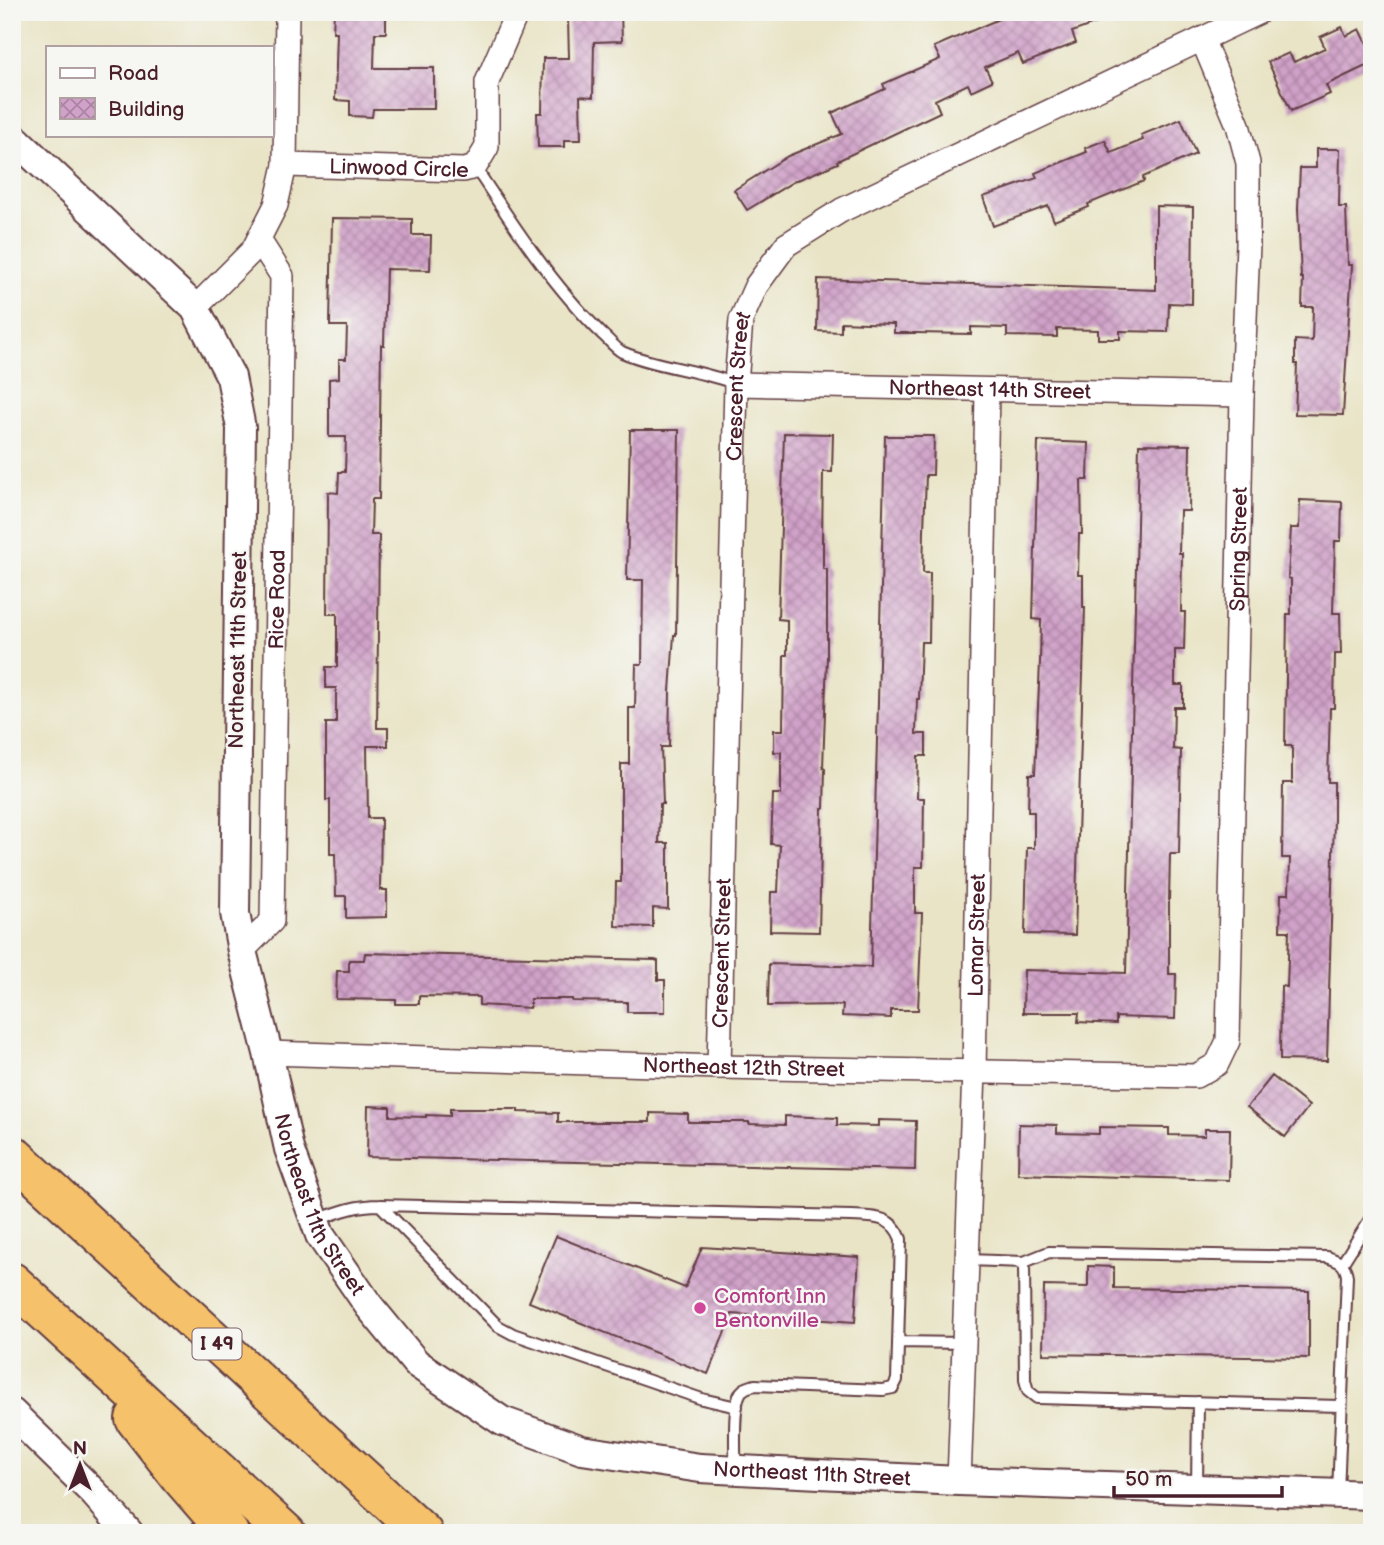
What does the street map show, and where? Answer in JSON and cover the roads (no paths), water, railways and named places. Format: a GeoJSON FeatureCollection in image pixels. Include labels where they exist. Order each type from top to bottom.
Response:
{"type":"FeatureCollection","features":[{"type":"Feature","properties":{"kind":"highway","name":"I 49"},"geometry":{"type":"LineString","coordinates":[[12,1154],[423,1533]]}},
{"type":"Feature","properties":{"kind":"highway"},"geometry":{"type":"LineString","coordinates":[[12,1282],[286,1533]]}},
{"type":"Feature","properties":{"kind":"highway"},"geometry":{"type":"LineString","coordinates":[[70,1334],[181,1478],[229,1533]]}},
{"type":"Feature","properties":{"kind":"highway"},"geometry":{"type":"LineString","coordinates":[[292,1413],[417,1511],[450,1533]]}},
{"type":"Feature","properties":{"kind":"street"},"geometry":{"type":"LineString","coordinates":[[195,308],[253,250],[276,205],[285,165],[287,12]]}},
{"type":"Feature","properties":{"kind":"street","name":"Linwood Circle"},"geometry":{"type":"LineString","coordinates":[[285,165],[464,170],[475,167],[487,147],[487,82],[517,12]]}},
{"type":"Feature","properties":{"kind":"street","name":"Crescent Street"},"geometry":{"type":"LineString","coordinates":[[719,1067],[736,384],[741,320],[756,286],[786,245],[842,210],[1259,12]]}},
{"type":"Feature","properties":{"kind":"street","name":"Spring Street"},"geometry":{"type":"LineString","coordinates":[[1202,39],[1238,125],[1248,163],[1228,1041],[1217,1064]]}},
{"type":"Feature","properties":{"kind":"street","name":"Northeast 11th Street"},"geometry":{"type":"LineString","coordinates":[[12,136],[195,308],[231,377],[241,428],[235,914],[289,1150],[314,1221],[320,1235],[369,1306],[416,1363],[502,1421],[582,1450],[700,1468],[959,1481],[1372,1494]]}},
{"type":"Feature","properties":{"kind":"street","name":"Rice Road"},"geometry":{"type":"LineString","coordinates":[[242,951],[272,921],[282,276],[259,240]]}},
{"type":"Feature","properties":{"kind":"street","name":"Northeast 14th Street"},"geometry":{"type":"LineString","coordinates":[[736,384],[1242,395]]}},
{"type":"Feature","properties":{"kind":"street","name":"Lomar Street"},"geometry":{"type":"LineString","coordinates":[[959,1481],[974,1071],[987,391]]}},
{"type":"Feature","properties":{"kind":"street","name":"Northeast 12th Street"},"geometry":{"type":"LineString","coordinates":[[268,1053],[719,1067],[1196,1076],[1217,1064]]}},
{"type":"Feature","properties":{"kind":"street"},"geometry":{"type":"LineString","coordinates":[[12,1413],[130,1533]]}},
{"type":"Feature","properties":{"kind":"lane"},"geometry":{"type":"LineString","coordinates":[[475,167],[565,293],[620,351],[667,366],[713,374],[736,384]]}},
{"type":"Feature","properties":{"kind":"lane"},"geometry":{"type":"LineString","coordinates":[[314,1221],[361,1205],[874,1217],[887,1221],[897,1228],[901,1239],[897,1380],[893,1388],[883,1390],[755,1385],[745,1388],[739,1395],[737,1408],[735,1469]]}},
{"type":"Feature","properties":{"kind":"lane"},"geometry":{"type":"LineString","coordinates":[[380,1205],[498,1326],[505,1330],[702,1399],[737,1408]]}},
{"type":"Feature","properties":{"kind":"lane"},"geometry":{"type":"LineString","coordinates":[[1342,1264],[1372,1216]]}},
{"type":"Feature","properties":{"kind":"lane"},"geometry":{"type":"LineString","coordinates":[[968,1260],[1024,1262],[1049,1252],[1328,1257],[1342,1264],[1346,1267],[1347,1276],[1338,1493]]}},
{"type":"Feature","properties":{"kind":"lane"},"geometry":{"type":"LineString","coordinates":[[1024,1262],[1025,1380],[1028,1391],[1037,1398],[1341,1406]]}},
{"type":"Feature","properties":{"kind":"lane"},"geometry":{"type":"LineString","coordinates":[[898,1342],[964,1343]]}},
{"type":"Feature","properties":{"kind":"lane"},"geometry":{"type":"LineString","coordinates":[[1197,1490],[1198,1402]]}},
{"type":"Feature","properties":{"kind":"place","name":"Comfort Inn Bentonville"},"geometry":{"type":"Point","coordinates":[700,1308]}}]}
